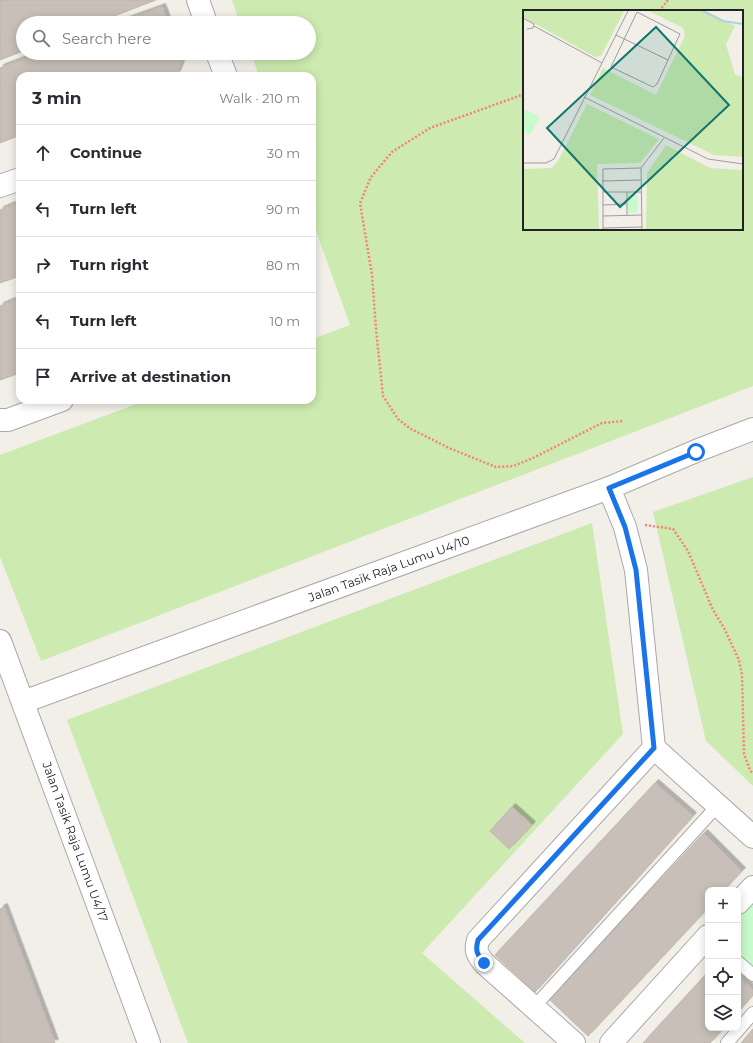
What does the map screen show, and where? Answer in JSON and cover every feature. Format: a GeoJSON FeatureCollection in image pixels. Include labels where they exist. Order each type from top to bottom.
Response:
{"type":"FeatureCollection","features":[{"type":"Feature","properties":{"kind":"street"},"geometry":{"type":"LineString","coordinates":[[198,0],[204,16]]}},
{"type":"Feature","properties":{"kind":"street"},"geometry":{"type":"LineString","coordinates":[[220,60],[224,72]]}},
{"type":"Feature","properties":{"kind":"street"},"geometry":{"type":"LineString","coordinates":[[0,186],[16,180]]}},
{"type":"Feature","properties":{"kind":"street"},"geometry":{"type":"LineString","coordinates":[[0,420],[8,420],[51,404]]}},
{"type":"Feature","properties":{"kind":"street","name":"Jalan Tasik Raja Lumu U4/10"},"geometry":{"type":"LineString","coordinates":[[23,702],[609,488],[753,429]]}},
{"type":"Feature","properties":{"kind":"street"},"geometry":{"type":"LineString","coordinates":[[609,488],[625,527],[636,570],[654,748],[753,837]]}},
{"type":"Feature","properties":{"kind":"street","name":"Jalan Tasik Raja Lumu U4/17"},"geometry":{"type":"LineString","coordinates":[[0,641],[149,1043]]}},
{"type":"Feature","properties":{"kind":"street"},"geometry":{"type":"LineString","coordinates":[[574,1043],[484,963],[478,955],[476,948],[478,940],[654,748]]}},
{"type":"Feature","properties":{"kind":"street"},"geometry":{"type":"LineString","coordinates":[[741,900],[753,887]]}},
{"type":"Feature","properties":{"kind":"street"},"geometry":{"type":"LineString","coordinates":[[611,1043],[705,939]]}},
{"type":"Feature","properties":{"kind":"lane"},"geometry":{"type":"LineString","coordinates":[[534,1007],[718,806]]}},
{"type":"Feature","properties":{"kind":"lane"},"geometry":{"type":"LineString","coordinates":[[741,965],[753,975]]}},
{"type":"Feature","properties":{"kind":"lane"},"geometry":{"type":"LineString","coordinates":[[727,1043],[753,1013]]}},
{"type":"Feature","properties":{"kind":"path"},"geometry":{"type":"LineString","coordinates":[[660,10],[668,0]]}},
{"type":"Feature","properties":{"kind":"path"},"geometry":{"type":"LineString","coordinates":[[523,94],[430,128],[392,152],[371,177],[360,202],[372,275],[376,329],[384,396],[398,419],[411,429],[449,448],[496,467],[513,466],[533,458],[602,423],[623,421]]}},
{"type":"Feature","properties":{"kind":"path"},"geometry":{"type":"LineString","coordinates":[[625,527],[644,525],[673,529],[688,551],[713,610],[724,628],[739,660],[742,675],[744,754],[753,774]]}},
{"type":"Feature","properties":{"kind":"green space"},"geometry":{"type":"Polygon","coordinates":[[[232,0],[753,0],[753,386],[41,661],[0,557],[0,455],[136,404],[316,404],[316,338],[350,325],[316,231],[316,72],[258,72],[253,60],[316,60],[316,16],[238,16],[232,0]]]}},
{"type":"Feature","properties":{"kind":"green space"},"geometry":{"type":"Polygon","coordinates":[[[753,477],[753,786],[706,741],[653,512],[753,477]]]}},
{"type":"Feature","properties":{"kind":"green space"},"geometry":{"type":"Polygon","coordinates":[[[592,523],[623,734],[422,953],[525,1043],[188,1043],[67,720],[592,523]]]}},
{"type":"Feature","properties":{"kind":"green space"},"geometry":{"type":"Polygon","coordinates":[[[753,903],[753,970],[741,960],[741,917],[753,903]]]}},
{"type":"Feature","properties":{"kind":"building"},"geometry":{"type":"Polygon","coordinates":[[[0,0],[156,0],[114,16],[16,16],[16,54],[0,60],[0,0]]]}},
{"type":"Feature","properties":{"kind":"building"},"geometry":{"type":"Polygon","coordinates":[[[162,7],[165,16],[137,16],[162,7]]]}},
{"type":"Feature","properties":{"kind":"building"},"geometry":{"type":"Polygon","coordinates":[[[21,60],[182,60],[178,72],[16,72],[16,137],[0,143],[0,68],[21,60]]]}},
{"type":"Feature","properties":{"kind":"building"},"geometry":{"type":"Polygon","coordinates":[[[16,204],[16,277],[0,283],[0,210],[16,204]]]}},
{"type":"Feature","properties":{"kind":"building"},"geometry":{"type":"Polygon","coordinates":[[[16,300],[16,374],[0,380],[0,306],[16,300]]]}},
{"type":"Feature","properties":{"kind":"building"},"geometry":{"type":"Polygon","coordinates":[[[655,783],[693,816],[535,992],[495,955],[655,783]]]}},
{"type":"Feature","properties":{"kind":"building"},"geometry":{"type":"Polygon","coordinates":[[[512,807],[532,825],[509,849],[490,831],[512,807]]]}},
{"type":"Feature","properties":{"kind":"building"},"geometry":{"type":"Polygon","coordinates":[[[704,833],[742,871],[727,887],[705,887],[705,911],[588,1036],[549,999],[704,833]]]}},
{"type":"Feature","properties":{"kind":"building"},"geometry":{"type":"Polygon","coordinates":[[[4,907],[55,1043],[0,1043],[0,909],[4,907]]]}},
{"type":"Feature","properties":{"kind":"building"},"geometry":{"type":"Polygon","coordinates":[[[705,975],[705,1031],[721,1031],[710,1043],[643,1043],[705,975]]]}},
{"type":"Feature","properties":{"kind":"building"},"geometry":{"type":"Polygon","coordinates":[[[741,980],[753,990],[753,995],[741,1009],[741,980]]]}},
{"type":"Feature","properties":{"kind":"building"},"geometry":{"type":"Polygon","coordinates":[[[753,1029],[753,1043],[741,1043],[753,1029]]]}},
{"type":"Feature","properties":{"kind":"route"},"geometry":{"type":"LineString","coordinates":[[484,963],[478,955],[476,948],[478,940],[654,748],[636,570],[625,527],[609,488],[696,452]]}}]}
